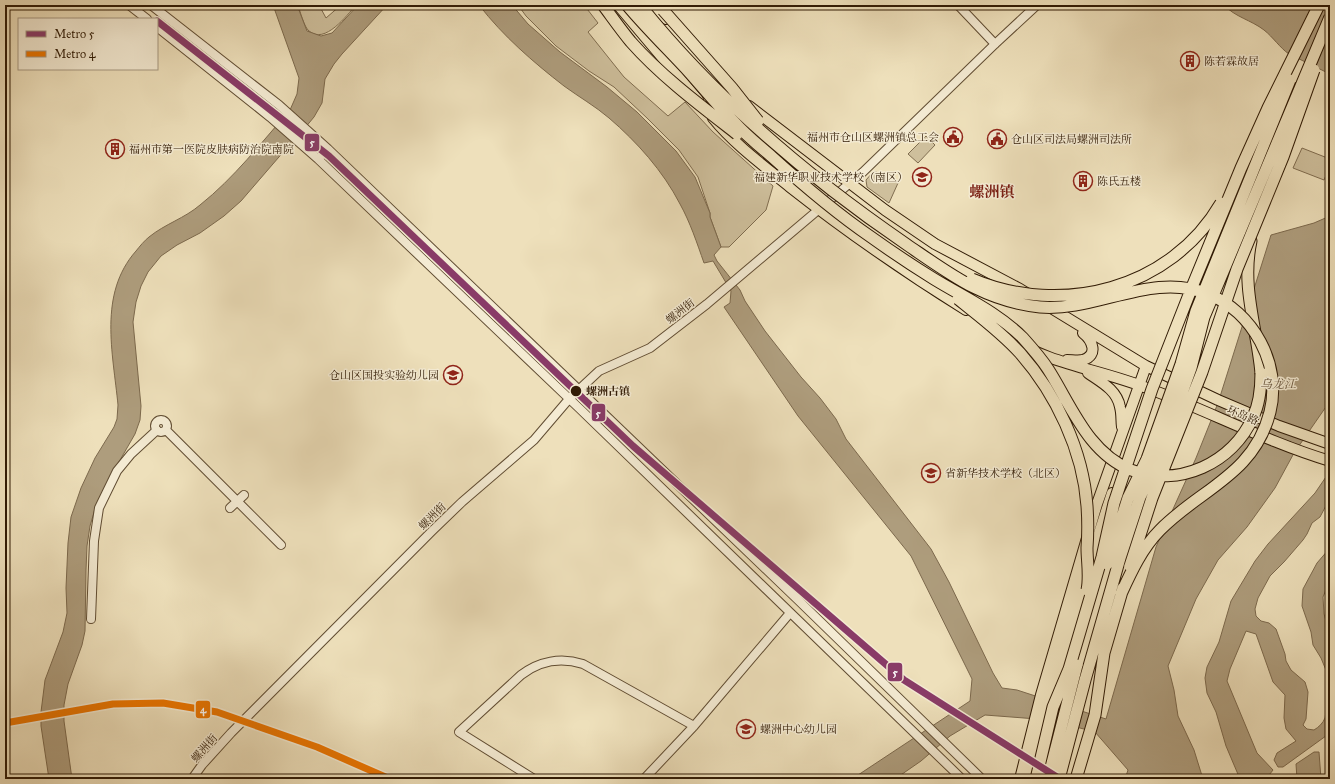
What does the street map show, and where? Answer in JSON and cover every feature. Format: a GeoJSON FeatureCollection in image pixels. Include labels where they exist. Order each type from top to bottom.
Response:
{"type":"FeatureCollection","features":[{"type":"Feature","properties":{"kind":"highway"},"geometry":{"type":"LineString","coordinates":[[603,5],[631,42],[662,72],[754,147],[771,157]]}},
{"type":"Feature","properties":{"kind":"highway"},"geometry":{"type":"LineString","coordinates":[[627,5],[736,125],[771,157],[843,217],[934,279],[993,327],[1031,366],[1050,393],[1067,428],[1080,468],[1087,508],[1087,556],[1089,581],[1080,627]]}},
{"type":"Feature","properties":{"kind":"highway"},"geometry":{"type":"LineString","coordinates":[[640,5],[656,25],[717,90],[754,125],[819,181],[876,224],[942,269],[967,284],[993,297],[1019,304],[1040,307],[1057,307],[1088,303],[1152,288],[1172,287],[1199,290],[1218,299],[1236,311],[1246,321],[1261,343],[1270,366],[1272,386],[1271,408],[1266,426],[1259,441],[1249,456],[1238,467],[1214,488],[1169,521],[1152,539],[1136,564],[1121,594]]}},
{"type":"Feature","properties":{"kind":"highway"},"geometry":{"type":"LineString","coordinates":[[1036,779],[1053,707],[1069,669],[1080,627],[1102,557],[1114,503],[1141,419],[1241,168],[1268,108],[1320,5]]}},
{"type":"Feature","properties":{"kind":"highway"},"geometry":{"type":"LineString","coordinates":[[1048,779],[1080,655],[1128,498],[1147,459],[1181,364],[1196,311],[1320,5]]}},
{"type":"Feature","properties":{"kind":"highway"},"geometry":{"type":"LineString","coordinates":[[659,7],[732,88],[777,145]]}},
{"type":"Feature","properties":{"kind":"highway"},"geometry":{"type":"LineString","coordinates":[[1059,779],[1102,619],[1140,497],[1157,462],[1191,368],[1204,317],[1330,17]]}},
{"type":"Feature","properties":{"kind":"highway"},"geometry":{"type":"LineString","coordinates":[[1076,779],[1095,714],[1104,654],[1121,594],[1152,498],[1202,372],[1237,269],[1283,157],[1330,26]]}},
{"type":"Feature","properties":{"kind":"highway"},"geometry":{"type":"LineString","coordinates":[[908,245],[959,273],[997,289],[1013,293],[1048,297],[1094,293],[1122,285],[1146,274],[1185,246],[1214,215],[1241,168]]}},
{"type":"Feature","properties":{"kind":"highway"},"geometry":{"type":"LineString","coordinates":[[934,279],[984,307],[1022,337],[1048,369],[1070,408],[1087,434],[1111,459],[1138,472],[1161,476],[1172,476],[1193,472],[1207,466],[1225,454],[1244,434],[1256,410],[1261,387],[1260,368],[1248,286],[1248,261],[1254,230]]}},
{"type":"Feature","properties":{"kind":"main road"},"geometry":{"type":"LineString","coordinates":[[618,5],[666,60],[722,129],[766,168],[818,209],[924,284],[1010,338],[1049,358],[1082,360],[1089,357],[1092,349],[1091,340],[1058,312],[1014,285],[927,239],[890,214],[748,106],[734,93],[659,7]]}},
{"type":"Feature","properties":{"kind":"main road","name":"环岛路"},"geometry":{"type":"LineString","coordinates":[[1058,312],[1150,368],[1218,400],[1283,427],[1330,444]]}},
{"type":"Feature","properties":{"kind":"main road","name":"环岛路"},"geometry":{"type":"LineString","coordinates":[[1049,358],[1143,386],[1287,446],[1330,461]]}},
{"type":"Feature","properties":{"kind":"main road"},"geometry":{"type":"LineString","coordinates":[[1082,368],[1107,386],[1116,396],[1120,408],[1122,431]]}},
{"type":"Feature","properties":{"kind":"main road"},"geometry":{"type":"LineString","coordinates":[[1020,779],[1039,722],[1097,504],[1122,431],[1150,368]]}},
{"type":"Feature","properties":{"kind":"main road"},"geometry":{"type":"LineString","coordinates":[[1046,696],[1087,569],[1143,386]]}},
{"type":"Feature","properties":{"kind":"main road"},"geometry":{"type":"LineString","coordinates":[[1030,779],[1039,722]]}},
{"type":"Feature","properties":{"kind":"street"},"geometry":{"type":"LineString","coordinates":[[129,5],[145,18]]}},
{"type":"Feature","properties":{"kind":"street"},"geometry":{"type":"LineString","coordinates":[[151,5],[279,105],[328,149],[920,717],[982,779]]}},
{"type":"Feature","properties":{"kind":"street"},"geometry":{"type":"LineString","coordinates":[[958,5],[995,44]]}},
{"type":"Feature","properties":{"kind":"street","name":"螺洲街"},"geometry":{"type":"LineString","coordinates":[[192,779],[206,760],[231,733],[432,530],[534,440],[579,389],[599,371],[650,348],[711,300],[850,183],[907,131],[995,44],[1037,5]]}},
{"type":"Feature","properties":{"kind":"street"},"geometry":{"type":"LineString","coordinates":[[158,28],[270,117],[318,159],[962,779]]}},
{"type":"Feature","properties":{"kind":"street"},"geometry":{"type":"LineString","coordinates":[[318,159],[328,149]]}},
{"type":"Feature","properties":{"kind":"street"},"geometry":{"type":"LineString","coordinates":[[91,619],[94,541],[99,508],[117,472],[131,454],[157,430],[162,432],[166,430],[281,545]]}},
{"type":"Feature","properties":{"kind":"street"},"geometry":{"type":"LineString","coordinates":[[230,508],[244,495]]}},
{"type":"Feature","properties":{"kind":"street"},"geometry":{"type":"LineString","coordinates":[[644,779],[694,726],[790,612]]}},
{"type":"Feature","properties":{"kind":"street"},"geometry":{"type":"LineString","coordinates":[[534,779],[459,732],[521,675],[529,669],[543,663],[560,660],[583,664],[694,726]]}},
{"type":"Feature","properties":{"kind":"shaded area"},"geometry":{"type":"Polygon","coordinates":[[[298,5],[319,5],[326,18],[341,5],[356,5],[329,32],[315,34],[309,31],[305,26],[298,5]]]}},
{"type":"Feature","properties":{"kind":"shaded area"},"geometry":{"type":"Polygon","coordinates":[[[518,5],[584,5],[598,23],[588,32],[624,77],[668,116],[685,102],[713,132],[773,186],[766,210],[729,247],[721,247],[698,177],[679,150],[614,87],[589,71],[556,46],[526,16],[518,5]]]}},
{"type":"Feature","properties":{"kind":"shaded area"},"geometry":{"type":"Polygon","coordinates":[[[926,136],[935,145],[918,163],[908,154],[926,136]]]}},
{"type":"Feature","properties":{"kind":"shaded area"},"geometry":{"type":"Polygon","coordinates":[[[1302,148],[1330,159],[1330,166],[1324,180],[1293,168],[1302,148]]]}},
{"type":"Feature","properties":{"kind":"shaded area"},"geometry":{"type":"Polygon","coordinates":[[[874,171],[898,183],[889,203],[867,187],[866,180],[874,171]]]}},
{"type":"Feature","properties":{"kind":"water"},"geometry":{"type":"Polygon","coordinates":[[[273,5],[297,5],[307,31],[321,36],[332,33],[358,5],[387,5],[334,64],[325,79],[322,103],[314,117],[295,140],[289,143],[285,150],[241,201],[224,216],[200,233],[177,245],[161,256],[148,272],[141,286],[136,302],[133,322],[141,406],[140,420],[135,434],[112,474],[95,509],[90,526],[87,546],[85,631],[82,645],[68,684],[64,705],[64,721],[72,779],[49,779],[41,726],[41,712],[45,680],[63,632],[67,613],[66,588],[71,517],[81,488],[95,458],[114,427],[117,419],[118,405],[111,345],[112,305],[116,286],[124,268],[144,242],[155,232],[194,210],[212,195],[247,160],[290,110],[297,94],[299,78],[273,5]]]}},
{"type":"Feature","properties":{"kind":"water","name":"乌龙江"},"geometry":{"type":"Polygon","coordinates":[[[479,5],[512,5],[528,24],[560,52],[607,87],[637,112],[676,151],[695,177],[710,213],[710,217],[721,247],[714,255],[717,261],[740,290],[745,301],[765,331],[836,419],[846,439],[931,549],[1002,688],[1017,690],[1106,719],[1156,547],[1196,458],[1218,403],[1271,235],[1314,223],[1330,216],[1330,401],[1294,453],[1275,488],[1247,527],[1218,560],[1196,599],[1168,666],[1178,716],[1194,750],[1203,779],[1125,779],[1128,770],[1095,732],[1050,720],[985,715],[950,736],[921,761],[895,779],[852,779],[970,701],[972,679],[911,556],[798,416],[724,307],[730,303],[731,291],[713,261],[704,263],[684,211],[666,180],[630,137],[598,109],[541,68],[498,27],[479,5]]]}},
{"type":"Feature","properties":{"kind":"water"},"geometry":{"type":"Polygon","coordinates":[[[1224,5],[1330,5],[1330,74],[1289,54],[1264,30],[1233,13],[1224,5]]]}},
{"type":"Feature","properties":{"kind":"water"},"geometry":{"type":"Polygon","coordinates":[[[1330,471],[1330,498],[1320,517],[1312,523],[1303,540],[1270,576],[1258,598],[1255,609],[1256,616],[1261,621],[1269,623],[1276,629],[1286,661],[1291,670],[1305,682],[1308,692],[1306,719],[1303,725],[1307,729],[1314,730],[1322,723],[1325,718],[1326,711],[1330,708],[1330,733],[1283,767],[1278,767],[1274,760],[1277,753],[1296,741],[1286,729],[1284,718],[1285,695],[1273,682],[1256,634],[1246,631],[1230,669],[1227,681],[1257,753],[1273,770],[1266,779],[1240,779],[1226,746],[1216,712],[1207,693],[1205,678],[1207,667],[1219,642],[1231,601],[1255,561],[1268,544],[1315,493],[1330,471]]]}},
{"type":"Feature","properties":{"kind":"water"},"geometry":{"type":"Polygon","coordinates":[[[1329,549],[1330,580],[1323,597],[1324,614],[1330,635],[1330,691],[1327,689],[1328,675],[1321,658],[1313,645],[1311,632],[1302,606],[1303,589],[1317,563],[1329,549]]]}},
{"type":"Feature","properties":{"kind":"water"},"geometry":{"type":"Polygon","coordinates":[[[1314,752],[1319,752],[1321,779],[1297,779],[1296,764],[1314,752]]]}},
{"type":"Feature","properties":{"kind":"metro line","name":"5"},"geometry":{"type":"LineString","coordinates":[[158,22],[329,156],[633,446],[904,680],[1060,779]]}},
{"type":"Feature","properties":{"kind":"metro line","name":"4"},"geometry":{"type":"LineString","coordinates":[[5,723],[113,704],[163,703],[217,712],[317,747],[390,779]]}},
{"type":"Feature","properties":{"kind":"place","name":"陈若霖故居"},"geometry":{"type":"Point","coordinates":[1190,61]}},
{"type":"Feature","properties":{"kind":"place","name":"福州市仓山区螺洲镇总工会"},"geometry":{"type":"Point","coordinates":[953,137]}},
{"type":"Feature","properties":{"kind":"place","name":"仓山区司法局螺洲司法所"},"geometry":{"type":"Point","coordinates":[997,139]}},
{"type":"Feature","properties":{"kind":"place","name":"福州市第一医院皮肤病防治院南院"},"geometry":{"type":"Point","coordinates":[115,149]}},
{"type":"Feature","properties":{"kind":"place","name":"福建新华职业技术学校（南区）"},"geometry":{"type":"Point","coordinates":[922,177]}},
{"type":"Feature","properties":{"kind":"place","name":"陈氏五楼"},"geometry":{"type":"Point","coordinates":[1083,181]}},
{"type":"Feature","properties":{"kind":"place","name":"仓山区国投实验幼儿园"},"geometry":{"type":"Point","coordinates":[453,375]}},
{"type":"Feature","properties":{"kind":"place","name":"螺洲古镇"},"geometry":{"type":"Point","coordinates":[576,391]}},
{"type":"Feature","properties":{"kind":"place","name":"省新华技术学校（北区）"},"geometry":{"type":"Point","coordinates":[931,473]}},
{"type":"Feature","properties":{"kind":"place","name":"螺洲中心幼儿园"},"geometry":{"type":"Point","coordinates":[746,729]}},
{"type":"Feature","properties":{"kind":"district","name":"螺洲镇"},"geometry":{"type":"Point","coordinates":[992,192]}}]}
